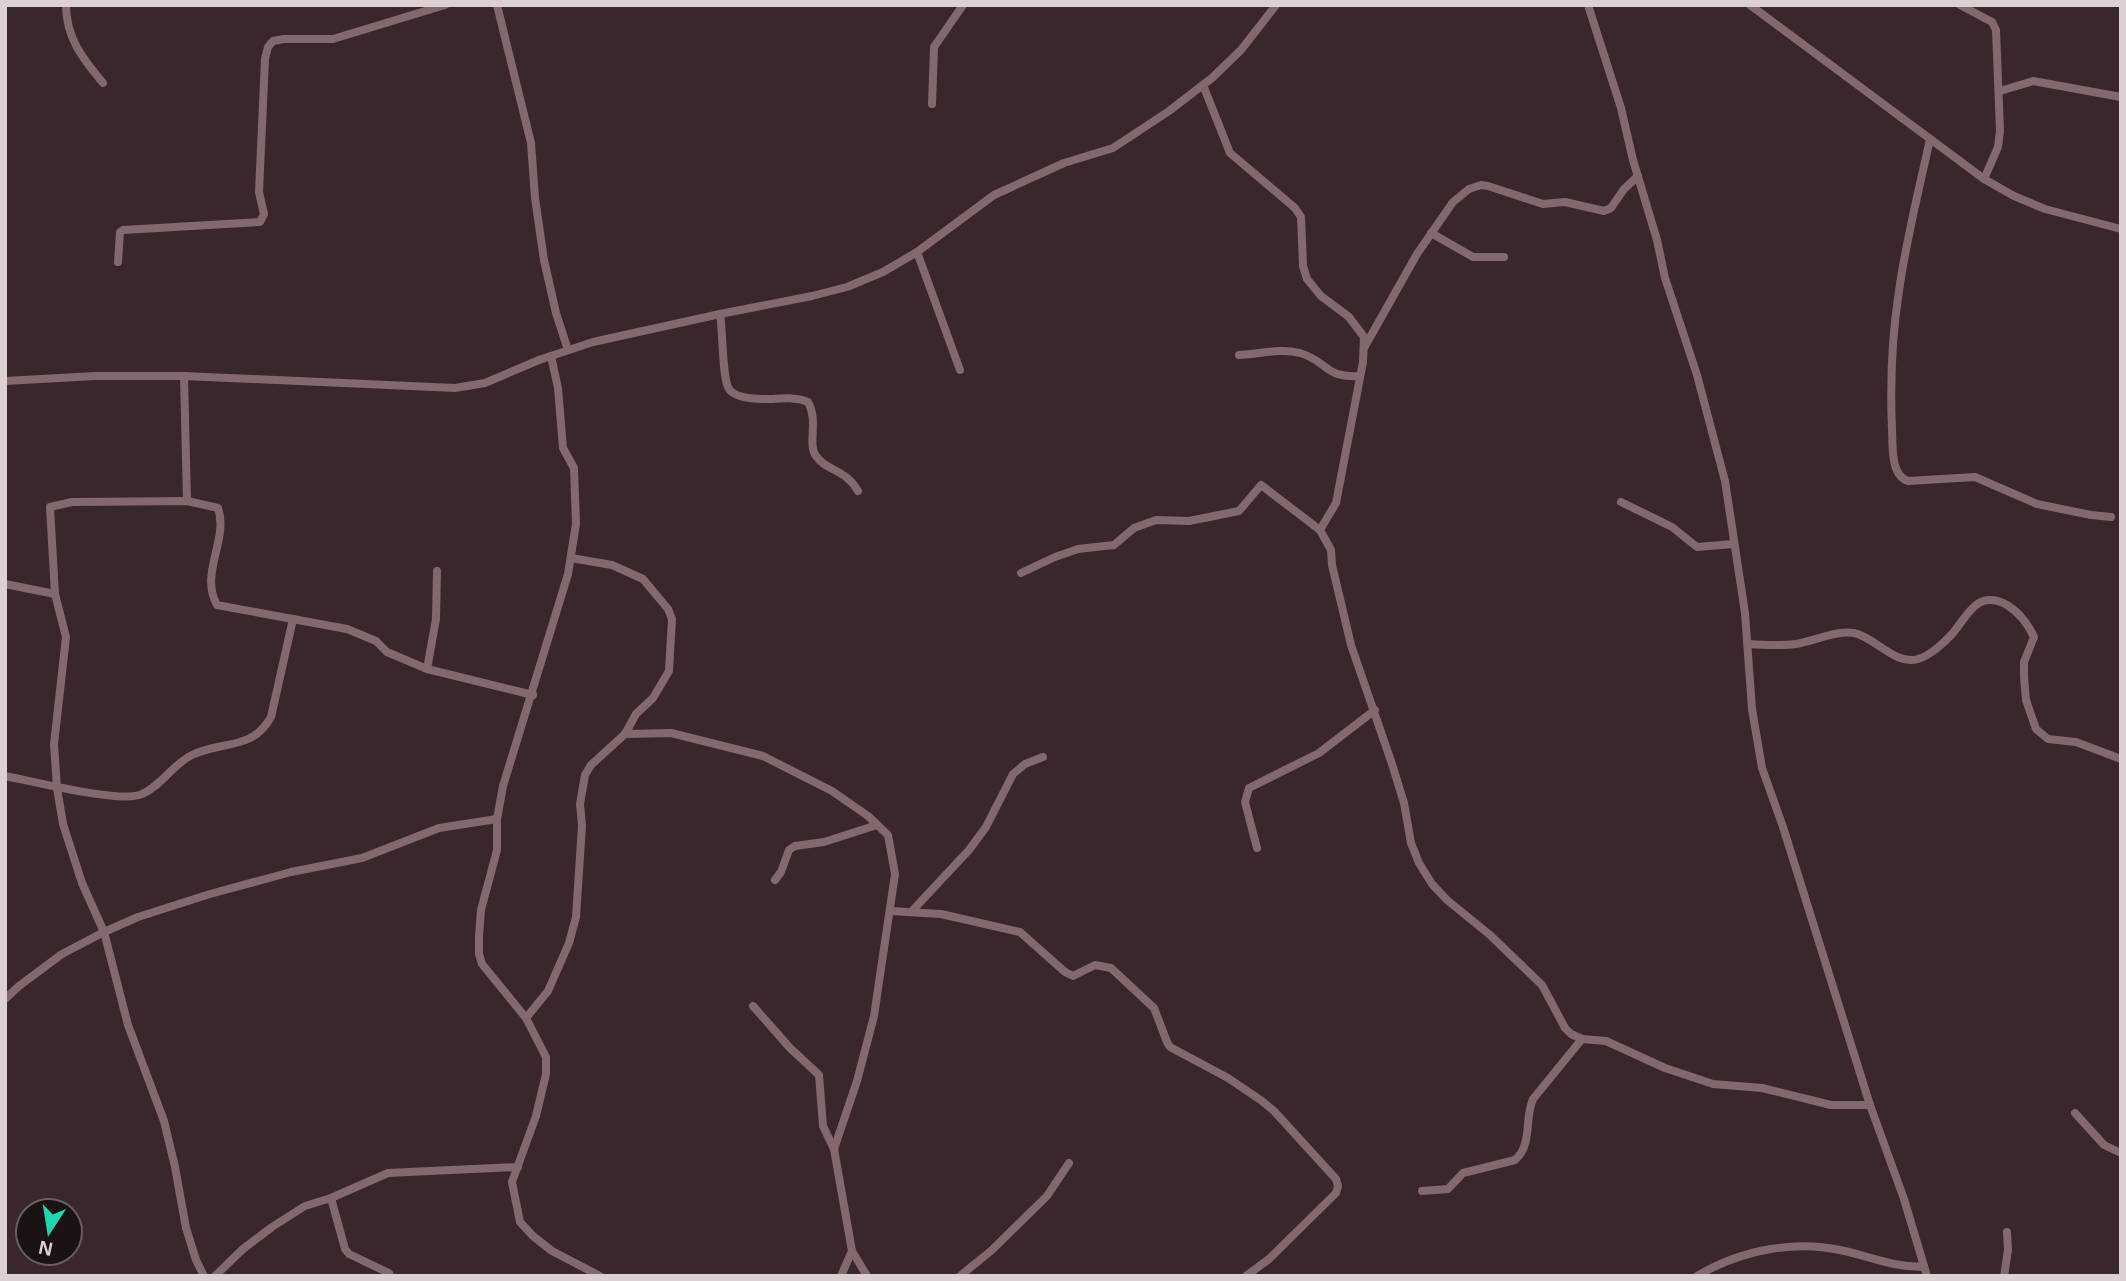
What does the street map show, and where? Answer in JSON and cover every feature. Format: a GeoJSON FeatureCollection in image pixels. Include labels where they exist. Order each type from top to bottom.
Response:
{"type":"FeatureCollection","features":[{"type":"Feature","properties":{"kind":"street"},"geometry":{"type":"LineString","coordinates":[[66,5],[66,19],[72,40],[103,83]]}},
{"type":"Feature","properties":{"kind":"street"},"geometry":{"type":"LineString","coordinates":[[118,262],[120,232],[123,230],[260,222],[264,214],[259,192],[265,59],[268,47],[273,41],[284,38],[332,39],[445,5]]}},
{"type":"Feature","properties":{"kind":"street"},"geometry":{"type":"LineString","coordinates":[[497,5],[531,143],[544,260],[568,350]]}},
{"type":"Feature","properties":{"kind":"street"},"geometry":{"type":"LineString","coordinates":[[932,104],[934,47],[963,5]]}},
{"type":"Feature","properties":{"kind":"street"},"geometry":{"type":"LineString","coordinates":[[5,381],[96,376],[184,376],[455,388],[485,383],[593,342],[847,287],[883,272],[995,195],[1064,163],[1113,148],[1203,85],[1241,50],[1276,5]]}},
{"type":"Feature","properties":{"kind":"street"},"geometry":{"type":"LineString","coordinates":[[1588,5],[1621,108],[1665,278],[1690,353],[1725,481],[1748,644],[1752,709],[1762,768],[1870,1105],[1904,1199],[1925,1271],[1892,1265],[1850,1252],[1796,1245],[1732,1258],[1697,1276]]}},
{"type":"Feature","properties":{"kind":"street"},"geometry":{"type":"LineString","coordinates":[[1750,5],[1984,178],[2014,196],[2045,209],[2121,229]]}},
{"type":"Feature","properties":{"kind":"street"},"geometry":{"type":"LineString","coordinates":[[1960,5],[1992,22],[1996,30],[1996,66],[2000,91],[1998,147],[1984,178]]}},
{"type":"Feature","properties":{"kind":"street"},"geometry":{"type":"LineString","coordinates":[[2000,91],[2034,81],[2121,97]]}},
{"type":"Feature","properties":{"kind":"street"},"geometry":{"type":"LineString","coordinates":[[1203,85],[1230,153],[1295,208],[1301,217],[1303,266],[1307,279],[1364,337],[1360,376],[1336,503],[1320,530]]}},
{"type":"Feature","properties":{"kind":"street"},"geometry":{"type":"LineString","coordinates":[[1930,139],[1899,291],[1895,326],[1890,387],[1893,453],[1898,474],[1908,481],[1975,477],[2037,504],[2111,517]]}},
{"type":"Feature","properties":{"kind":"street"},"geometry":{"type":"LineString","coordinates":[[1364,348],[1432,233],[1453,202],[1469,188],[1480,185],[1542,204],[1565,202],[1604,211],[1611,208],[1624,189],[1638,176]]}},
{"type":"Feature","properties":{"kind":"street"},"geometry":{"type":"LineString","coordinates":[[1432,233],[1473,257],[1504,257]]}},
{"type":"Feature","properties":{"kind":"street"},"geometry":{"type":"LineString","coordinates":[[916,251],[960,370]]}},
{"type":"Feature","properties":{"kind":"street"},"geometry":{"type":"LineString","coordinates":[[720,314],[724,372],[729,389],[754,399],[800,398],[808,402],[815,418],[813,451],[816,457],[845,475],[858,491]]}},
{"type":"Feature","properties":{"kind":"street"},"geometry":{"type":"LineString","coordinates":[[1238,355],[1298,353],[1312,358],[1334,375],[1360,376]]}},
{"type":"Feature","properties":{"kind":"street"},"geometry":{"type":"LineString","coordinates":[[551,356],[558,388],[563,448],[574,468],[576,524],[571,558],[533,695],[503,786],[497,819],[497,850],[481,910],[479,954],[482,964],[526,1018],[546,1057],[546,1074],[536,1116],[512,1181],[520,1222],[552,1251],[600,1276]]}},
{"type":"Feature","properties":{"kind":"street"},"geometry":{"type":"LineString","coordinates":[[184,376],[187,501]]}},
{"type":"Feature","properties":{"kind":"street"},"geometry":{"type":"LineString","coordinates":[[1021,573],[1078,549],[1114,545],[1127,537],[1134,528],[1157,520],[1189,521],[1239,511],[1261,485],[1320,530],[1331,550],[1332,565],[1351,645],[1375,710],[1404,803],[1411,843],[1419,863],[1432,884],[1542,985],[1565,1028],[1582,1039],[1606,1041],[1665,1068],[1713,1084],[1762,1088],[1832,1105],[1870,1105]]}},
{"type":"Feature","properties":{"kind":"street"},"geometry":{"type":"LineString","coordinates":[[204,1276],[186,1228],[164,1121],[128,1025],[104,932],[82,883],[63,824],[54,744],[66,637],[55,594],[50,507],[72,502],[187,501],[218,508],[220,520],[209,580],[211,594],[217,605],[347,629],[380,643],[387,652],[427,669],[533,695]]}},
{"type":"Feature","properties":{"kind":"street"},"geometry":{"type":"LineString","coordinates":[[1621,502],[1672,527],[1697,547],[1733,544]]}},
{"type":"Feature","properties":{"kind":"street"},"geometry":{"type":"LineString","coordinates":[[526,1018],[548,991],[554,979],[576,917],[582,825],[580,804],[585,775],[591,765],[625,734],[636,714],[645,708],[666,680],[669,671],[672,619],[668,609],[643,579],[612,565],[571,558]]}},
{"type":"Feature","properties":{"kind":"street"},"geometry":{"type":"LineString","coordinates":[[427,669],[436,619],[437,571]]}},
{"type":"Feature","properties":{"kind":"street"},"geometry":{"type":"LineString","coordinates":[[5,584],[55,594]]}},
{"type":"Feature","properties":{"kind":"street"},"geometry":{"type":"LineString","coordinates":[[1748,644],[1792,644],[1854,633],[1892,654],[1918,659],[1952,634],[1975,604],[1994,600],[2018,613],[2034,637],[2024,662],[2024,677],[2026,700],[2036,729],[2048,740],[2076,742],[2121,758]]}},
{"type":"Feature","properties":{"kind":"street"},"geometry":{"type":"LineString","coordinates":[[5,776],[57,788],[117,796],[139,796],[193,754],[251,738],[263,730],[271,717],[293,620]]}},
{"type":"Feature","properties":{"kind":"street"},"geometry":{"type":"LineString","coordinates":[[1257,848],[1245,802],[1249,788],[1319,753],[1375,710]]}},
{"type":"Feature","properties":{"kind":"street"},"geometry":{"type":"LineString","coordinates":[[625,734],[671,733],[762,757],[832,791],[888,835],[895,874],[874,1016],[857,1081],[834,1149]]}},
{"type":"Feature","properties":{"kind":"street"},"geometry":{"type":"LineString","coordinates":[[912,911],[969,850],[986,827],[1013,774],[1025,764],[1043,757]]}},
{"type":"Feature","properties":{"kind":"street"},"geometry":{"type":"LineString","coordinates":[[5,999],[62,954],[138,918],[210,894],[291,872],[362,858],[439,828],[497,819]]}},
{"type":"Feature","properties":{"kind":"street"},"geometry":{"type":"LineString","coordinates":[[775,880],[789,850],[795,846],[824,842],[877,825]]}},
{"type":"Feature","properties":{"kind":"street"},"geometry":{"type":"LineString","coordinates":[[890,911],[912,911],[987,923],[1020,932],[1073,976],[1095,965],[1111,968],[1154,1008],[1170,1047],[1227,1078],[1274,1111],[1336,1179],[1339,1186],[1336,1193],[1283,1246],[1246,1276]]}},
{"type":"Feature","properties":{"kind":"street"},"geometry":{"type":"LineString","coordinates":[[753,1006],[790,1048],[819,1075],[823,1126],[834,1149],[852,1251],[867,1276]]}},
{"type":"Feature","properties":{"kind":"street"},"geometry":{"type":"LineString","coordinates":[[1422,1191],[1448,1189],[1463,1173],[1515,1160],[1521,1155],[1527,1142],[1529,1108],[1582,1039]]}},
{"type":"Feature","properties":{"kind":"street"},"geometry":{"type":"LineString","coordinates":[[2075,1113],[2104,1145],[2121,1153]]}},
{"type":"Feature","properties":{"kind":"street"},"geometry":{"type":"LineString","coordinates":[[961,1276],[1047,1196],[1069,1163]]}},
{"type":"Feature","properties":{"kind":"street"},"geometry":{"type":"LineString","coordinates":[[215,1276],[243,1249],[305,1206],[331,1198],[388,1173],[518,1167]]}},
{"type":"Feature","properties":{"kind":"street"},"geometry":{"type":"LineString","coordinates":[[331,1198],[345,1249],[349,1254],[389,1273],[390,1276]]}},
{"type":"Feature","properties":{"kind":"street"},"geometry":{"type":"LineString","coordinates":[[2004,1276],[2007,1232]]}},
{"type":"Feature","properties":{"kind":"street"},"geometry":{"type":"LineString","coordinates":[[841,1276],[852,1251]]}}]}
